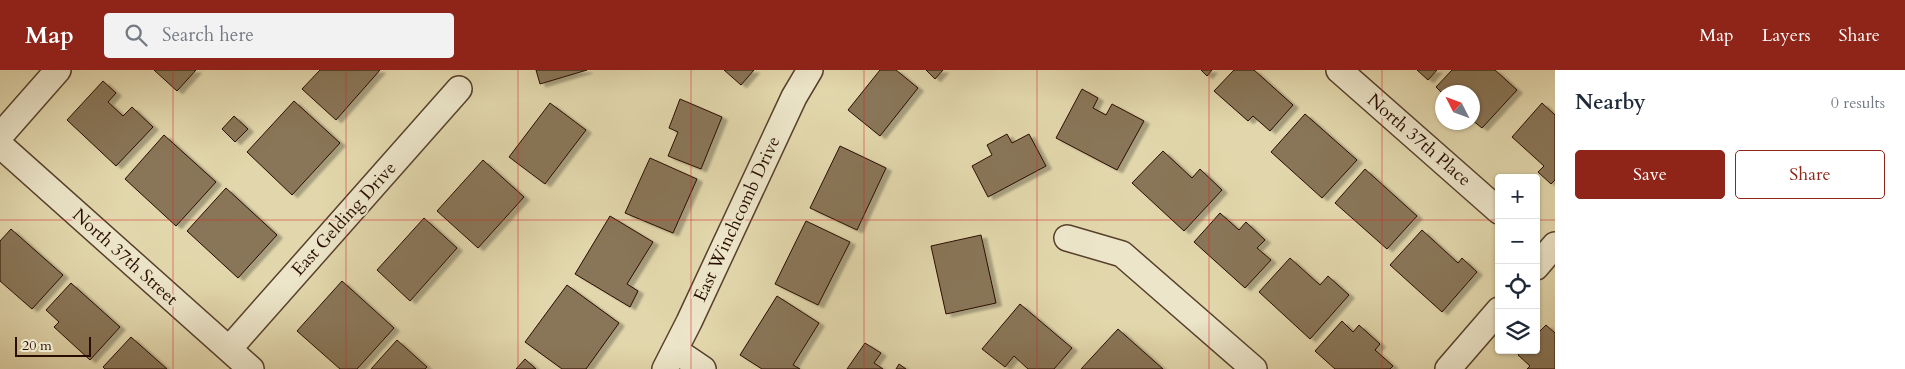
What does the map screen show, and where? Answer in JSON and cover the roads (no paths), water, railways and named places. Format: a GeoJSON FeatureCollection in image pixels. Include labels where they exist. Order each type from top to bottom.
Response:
{"type":"FeatureCollection","features":[{"type":"Feature","properties":{"kind":"street"},"geometry":{"type":"LineString","coordinates":[[0,136],[58,70]]}},
{"type":"Feature","properties":{"kind":"street","name":"East Winchcomb Drive"},"geometry":{"type":"LineString","coordinates":[[670,360],[690,322],[794,97],[810,70]]}},
{"type":"Feature","properties":{"kind":"street","name":"North 37th Place"},"geometry":{"type":"LineString","coordinates":[[1339,70],[1495,206]]}},
{"type":"Feature","properties":{"kind":"street","name":"East Gelding Drive"},"geometry":{"type":"LineString","coordinates":[[229,350],[459,89]]}},
{"type":"Feature","properties":{"kind":"street","name":"North 37th Street"},"geometry":{"type":"LineString","coordinates":[[0,145],[251,369]]}},
{"type":"Feature","properties":{"kind":"street"},"geometry":{"type":"LineString","coordinates":[[1067,238],[1122,254],[1254,369]]}},
{"type":"Feature","properties":{"kind":"street"},"geometry":{"type":"LineString","coordinates":[[1448,369],[1495,315]]}},
{"type":"Feature","properties":{"kind":"street"},"geometry":{"type":"LineString","coordinates":[[670,360],[702,369]]}}]}
